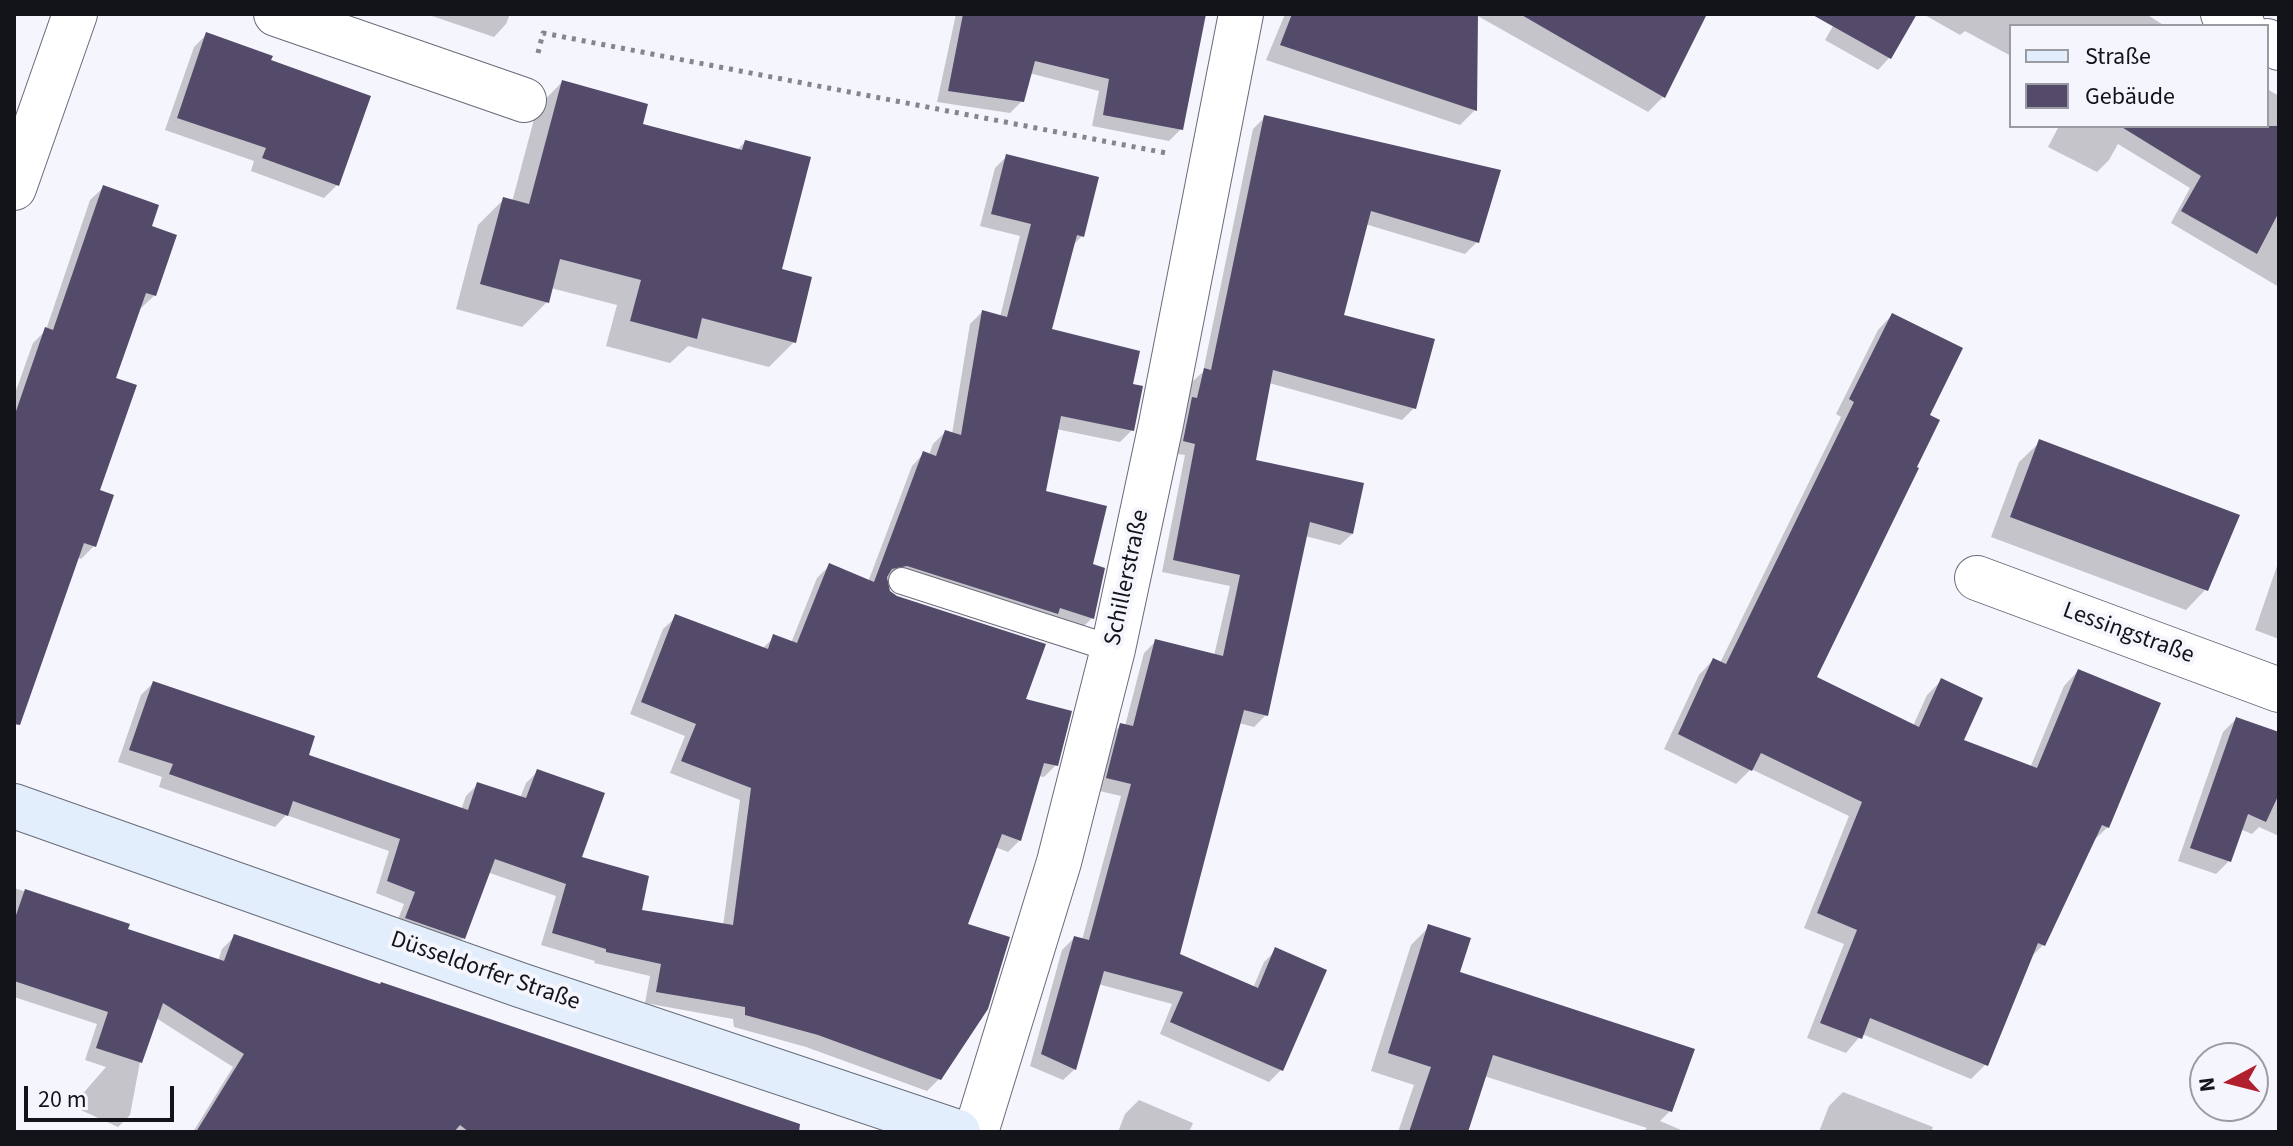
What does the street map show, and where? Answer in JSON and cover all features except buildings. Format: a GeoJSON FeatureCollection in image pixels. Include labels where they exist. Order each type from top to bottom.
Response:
{"type":"FeatureCollection","features":[{"type":"Feature","properties":{"kind":"street"},"geometry":{"type":"LineString","coordinates":[[14,188],[75,14]]}},
{"type":"Feature","properties":{"kind":"street"},"geometry":{"type":"LineString","coordinates":[[276,14],[524,100]]}},
{"type":"Feature","properties":{"kind":"street","name":"Schillerstraße"},"geometry":{"type":"LineString","coordinates":[[976,1132],[1054,877],[1113,649],[1158,438],[1241,14]]}},
{"type":"Feature","properties":{"kind":"street","name":"Lessingstraße"},"geometry":{"type":"LineString","coordinates":[[1977,578],[2279,690]]}},
{"type":"Feature","properties":{"kind":"street","name":"Düsseldorfer Straße"},"geometry":{"type":"LineString","coordinates":[[14,806],[520,985],[958,1132]]}},
{"type":"Feature","properties":{"kind":"lane"},"geometry":{"type":"LineString","coordinates":[[902,581],[1113,649]]}},
{"type":"Feature","properties":{"kind":"path"},"geometry":{"type":"LineString","coordinates":[[524,100],[543,33],[1211,161]]}}]}
